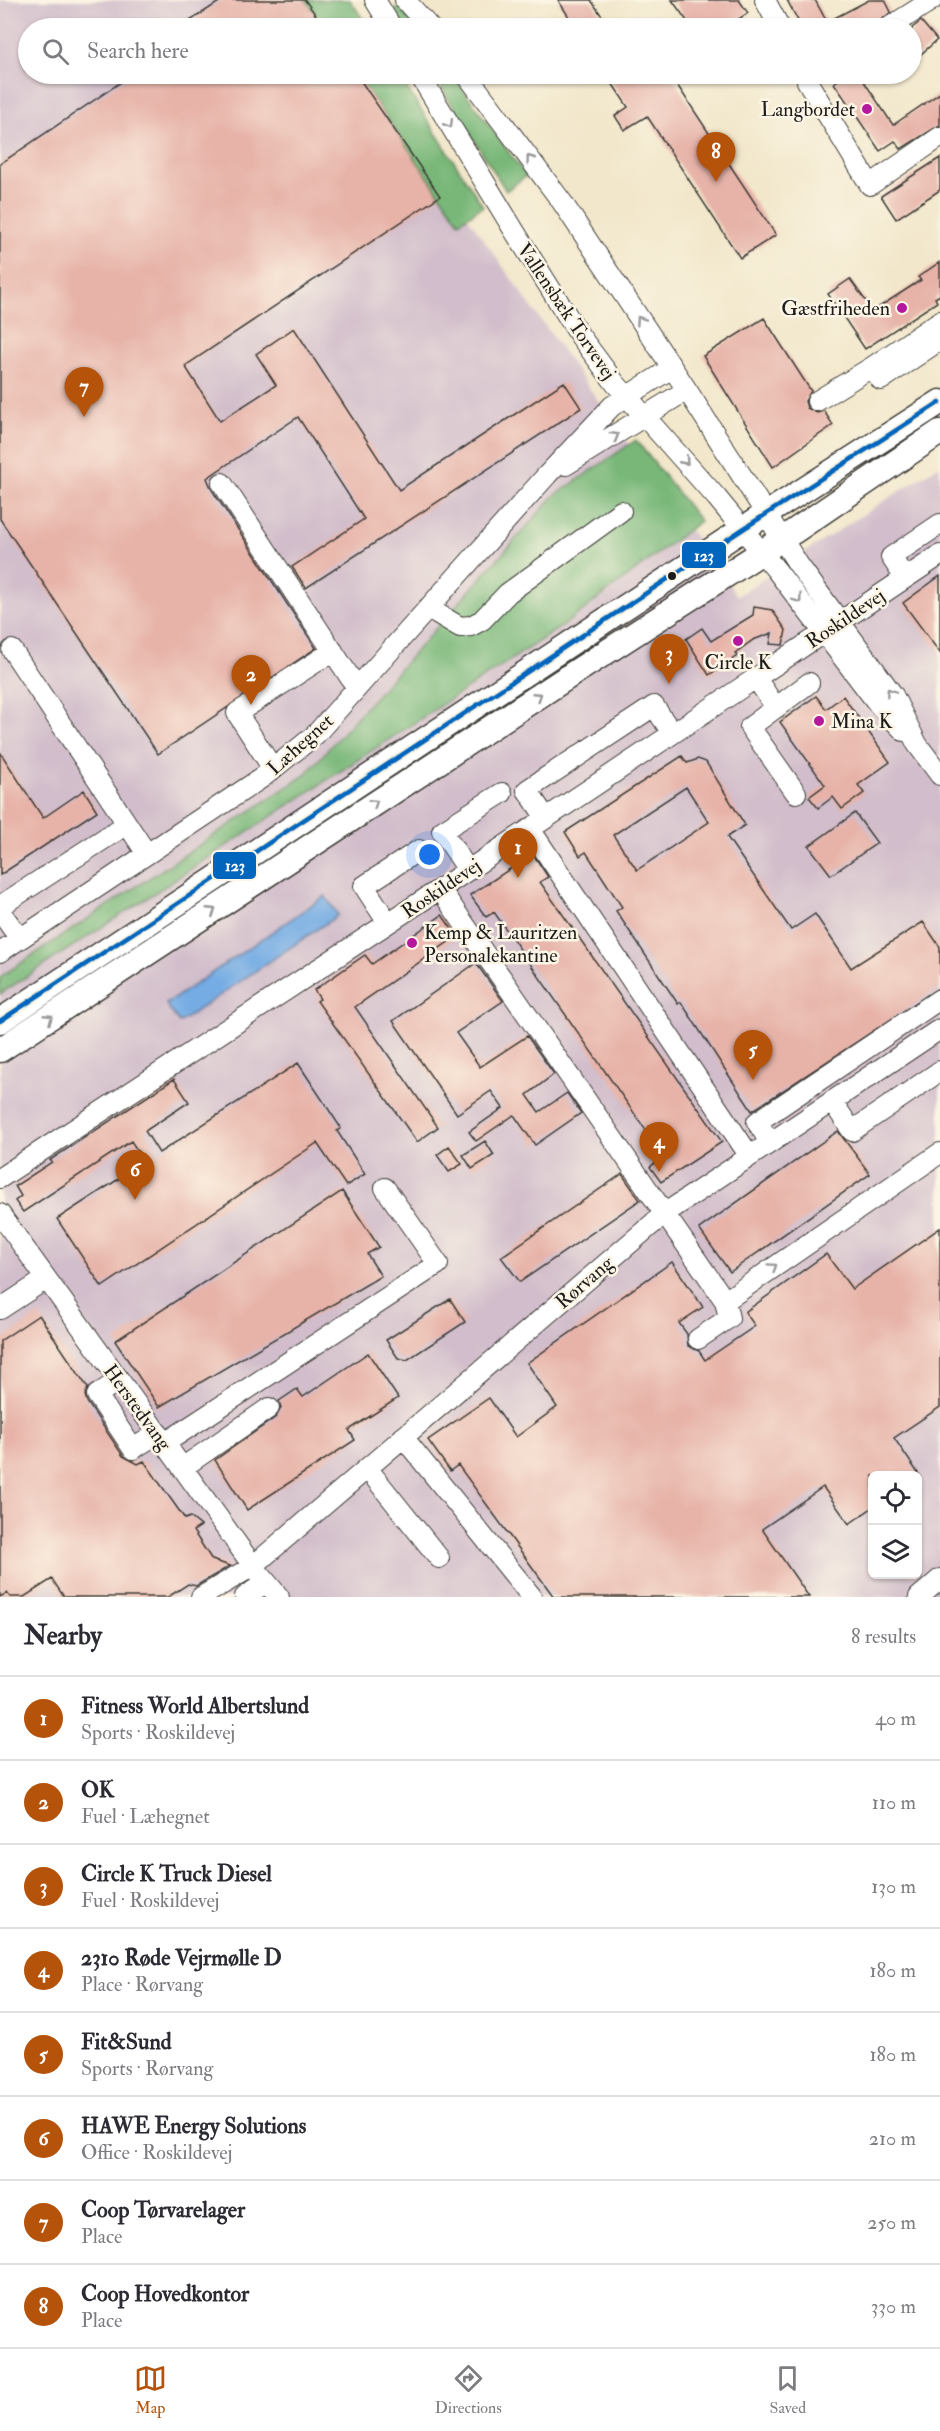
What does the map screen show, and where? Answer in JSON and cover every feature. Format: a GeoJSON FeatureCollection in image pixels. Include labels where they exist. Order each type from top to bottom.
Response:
{"type":"FeatureCollection","features":[{"type":"Feature","properties":{"kind":"main road"},"geometry":{"type":"LineString","coordinates":[[0,1050],[612,648],[910,421],[940,402]]}},
{"type":"Feature","properties":{"kind":"main road"},"geometry":{"type":"LineString","coordinates":[[0,1022],[763,534],[940,432]]}},
{"type":"Feature","properties":{"kind":"street"},"geometry":{"type":"LineString","coordinates":[[375,0],[386,18]]}},
{"type":"Feature","properties":{"kind":"street"},"geometry":{"type":"LineString","coordinates":[[405,0],[421,18]]}},
{"type":"Feature","properties":{"kind":"street"},"geometry":{"type":"LineString","coordinates":[[765,0],[775,18]]}},
{"type":"Feature","properties":{"kind":"street"},"geometry":{"type":"LineString","coordinates":[[904,18],[932,0]]}},
{"type":"Feature","properties":{"kind":"street","name":"Vallensbæk Torvevej"},"geometry":{"type":"LineString","coordinates":[[425,84],[580,336],[626,397],[763,534]]}},
{"type":"Feature","properties":{"kind":"street"},"geometry":{"type":"LineString","coordinates":[[474,84],[562,202],[687,390],[763,534],[823,633],[878,704],[917,744],[940,775]]}},
{"type":"Feature","properties":{"kind":"street"},"geometry":{"type":"LineString","coordinates":[[814,84],[870,184],[940,137]]}},
{"type":"Feature","properties":{"kind":"street"},"geometry":{"type":"LineString","coordinates":[[818,401],[940,321]]}},
{"type":"Feature","properties":{"kind":"street"},"geometry":{"type":"LineString","coordinates":[[872,367],[880,380],[940,340]]}},
{"type":"Feature","properties":{"kind":"street","name":"Læhegnet"},"geometry":{"type":"LineString","coordinates":[[0,952],[273,769],[315,735],[612,406],[672,368]]}},
{"type":"Feature","properties":{"kind":"street","name":"Læhegnet"},"geometry":{"type":"LineString","coordinates":[[548,475],[646,418],[687,390]]}},
{"type":"Feature","properties":{"kind":"street"},"geometry":{"type":"LineString","coordinates":[[222,483],[357,688]]}},
{"type":"Feature","properties":{"kind":"street"},"geometry":{"type":"LineString","coordinates":[[428,608],[460,627],[471,626],[482,620],[508,593],[621,512]]}},
{"type":"Feature","properties":{"kind":"street"},"geometry":{"type":"LineString","coordinates":[[905,578],[891,557],[940,524]]}},
{"type":"Feature","properties":{"kind":"street"},"geometry":{"type":"LineString","coordinates":[[763,534],[839,622],[893,695],[917,744]]}},
{"type":"Feature","properties":{"kind":"street","name":"Roskildevej"},"geometry":{"type":"LineString","coordinates":[[0,1178],[440,889],[940,555]]}},
{"type":"Feature","properties":{"kind":"street"},"geometry":{"type":"LineString","coordinates":[[12,650],[147,854]]}},
{"type":"Feature","properties":{"kind":"street"},"geometry":{"type":"LineString","coordinates":[[273,769],[237,713],[333,651]]}},
{"type":"Feature","properties":{"kind":"street"},"geometry":{"type":"LineString","coordinates":[[756,678],[776,708]]}},
{"type":"Feature","properties":{"kind":"street"},"geometry":{"type":"LineString","coordinates":[[796,793],[750,727],[809,683]]}},
{"type":"Feature","properties":{"kind":"street"},"geometry":{"type":"LineString","coordinates":[[672,733],[654,706],[527,790],[538,824],[749,1155]]}},
{"type":"Feature","properties":{"kind":"street"},"geometry":{"type":"LineString","coordinates":[[468,870],[442,831],[502,793]]}},
{"type":"Feature","properties":{"kind":"street"},"geometry":{"type":"LineString","coordinates":[[0,906],[127,824]]}},
{"type":"Feature","properties":{"kind":"street"},"geometry":{"type":"LineString","coordinates":[[388,923],[364,886],[419,850]]}},
{"type":"Feature","properties":{"kind":"street"},"geometry":{"type":"LineString","coordinates":[[440,889],[725,1301],[729,1318],[698,1339]]}},
{"type":"Feature","properties":{"kind":"street"},"geometry":{"type":"LineString","coordinates":[[0,911],[20,939]]}},
{"type":"Feature","properties":{"kind":"street"},"geometry":{"type":"LineString","coordinates":[[770,1142],[757,1122],[940,999]]}},
{"type":"Feature","properties":{"kind":"street","name":"Rørvang"},"geometry":{"type":"LineString","coordinates":[[201,1597],[253,1566],[664,1214],[940,1029]]}},
{"type":"Feature","properties":{"kind":"street"},"geometry":{"type":"LineString","coordinates":[[832,1101],[852,1131],[940,1071]]}},
{"type":"Feature","properties":{"kind":"street"},"geometry":{"type":"LineString","coordinates":[[725,1301],[940,1153]]}},
{"type":"Feature","properties":{"kind":"street"},"geometry":{"type":"LineString","coordinates":[[119,1380],[97,1395],[133,1449],[161,1438],[438,1264],[385,1188]]}},
{"type":"Feature","properties":{"kind":"street","name":"Herstedvang"},"geometry":{"type":"LineString","coordinates":[[0,1214],[253,1566],[279,1597]]}},
{"type":"Feature","properties":{"kind":"street"},"geometry":{"type":"LineString","coordinates":[[0,1309],[46,1279]]}},
{"type":"Feature","properties":{"kind":"street"},"geometry":{"type":"LineString","coordinates":[[182,1468],[269,1408]]}},
{"type":"Feature","properties":{"kind":"street"},"geometry":{"type":"LineString","coordinates":[[402,1437],[532,1597]]}},
{"type":"Feature","properties":{"kind":"street"},"geometry":{"type":"LineString","coordinates":[[367,1468],[439,1558]]}},
{"type":"Feature","properties":{"kind":"street"},"geometry":{"type":"LineString","coordinates":[[918,1597],[940,1579]]}},
{"type":"Feature","properties":{"kind":"street"},"geometry":{"type":"LineString","coordinates":[[245,1597],[266,1582]]}},
{"type":"Feature","properties":{"kind":"shaded area"},"geometry":{"type":"Polygon","coordinates":[[[0,0],[314,0],[327,18],[18,18],[18,84],[373,84],[737,596],[940,465],[940,1597],[0,1597],[0,0]]]}},
{"type":"Feature","properties":{"kind":"green space"},"geometry":{"type":"Polygon","coordinates":[[[305,0],[350,0],[362,18],[318,18],[305,0]]]}},
{"type":"Feature","properties":{"kind":"green space"},"geometry":{"type":"Polygon","coordinates":[[[398,6],[408,18],[399,18],[394,11],[398,6]]]}},
{"type":"Feature","properties":{"kind":"green space"},"geometry":{"type":"Polygon","coordinates":[[[363,84],[404,84],[483,206],[459,222],[363,84]]]}},
{"type":"Feature","properties":{"kind":"green space"},"geometry":{"type":"Polygon","coordinates":[[[439,84],[459,84],[526,176],[506,191],[439,84]]]}},
{"type":"Feature","properties":{"kind":"green space"},"geometry":{"type":"Polygon","coordinates":[[[636,440],[700,521],[564,625],[0,994],[0,977],[305,775],[554,496],[636,440]]]}},
{"type":"Feature","properties":{"kind":"water"},"geometry":{"type":"Polygon","coordinates":[[[325,896],[338,915],[179,1023],[166,1004],[325,896]]]}},
{"type":"Feature","properties":{"kind":"building"},"geometry":{"type":"Polygon","coordinates":[[[222,0],[305,0],[318,18],[194,18],[222,0]]]}},
{"type":"Feature","properties":{"kind":"building"},"geometry":{"type":"Polygon","coordinates":[[[558,0],[591,0],[603,18],[570,18],[558,0]]]}},
{"type":"Feature","properties":{"kind":"building"},"geometry":{"type":"Polygon","coordinates":[[[672,0],[739,0],[748,13],[740,18],[685,18],[672,0]]]}},
{"type":"Feature","properties":{"kind":"building"},"geometry":{"type":"Polygon","coordinates":[[[787,0],[815,0],[825,18],[797,18],[787,0]]]}},
{"type":"Feature","properties":{"kind":"building"},"geometry":{"type":"Polygon","coordinates":[[[869,0],[885,0],[891,12],[884,18],[835,18],[869,0]]]}},
{"type":"Feature","properties":{"kind":"building"},"geometry":{"type":"Polygon","coordinates":[[[922,22],[937,40],[922,53],[922,22]]]}},
{"type":"Feature","properties":{"kind":"building"},"geometry":{"type":"Polygon","coordinates":[[[118,84],[363,84],[440,196],[185,366],[220,421],[276,385],[256,354],[294,328],[399,490],[564,382],[581,408],[306,588],[292,567],[364,519],[298,417],[207,478],[212,490],[316,648],[158,754],[0,519],[0,164],[118,84]]]}},
{"type":"Feature","properties":{"kind":"building"},"geometry":{"type":"Polygon","coordinates":[[[613,84],[677,84],[776,235],[740,258],[647,116],[624,130],[615,116],[628,107],[613,84]]]}},
{"type":"Feature","properties":{"kind":"building","name":"Langbordet"},"geometry":{"type":"Polygon","coordinates":[[[835,84],[866,84],[893,125],[940,93],[940,125],[901,149],[895,141],[880,151],[835,84]]]}},
{"type":"Feature","properties":{"kind":"building"},"geometry":{"type":"Polygon","coordinates":[[[940,158],[940,190],[896,219],[881,196],[940,158]]]}},
{"type":"Feature","properties":{"kind":"building","name":"Gæstfriheden"},"geometry":{"type":"Polygon","coordinates":[[[940,262],[940,295],[935,298],[937,302],[865,349],[828,294],[850,279],[873,311],[921,280],[918,277],[940,262]]]}},
{"type":"Feature","properties":{"kind":"building"},"geometry":{"type":"Polygon","coordinates":[[[764,318],[811,391],[805,401],[807,408],[817,413],[824,411],[833,425],[773,467],[703,356],[764,318]]]}},
{"type":"Feature","properties":{"kind":"building"},"geometry":{"type":"Polygon","coordinates":[[[940,576],[940,653],[903,603],[940,576]]]}},
{"type":"Feature","properties":{"kind":"building"},"geometry":{"type":"Polygon","coordinates":[[[754,607],[772,610],[786,630],[783,645],[770,644],[772,633],[753,640],[735,653],[737,656],[709,675],[686,639],[702,628],[711,641],[753,615],[754,607]]]}},
{"type":"Feature","properties":{"kind":"building"},"geometry":{"type":"Polygon","coordinates":[[[816,696],[826,709],[843,696],[890,762],[858,785],[864,793],[842,809],[833,797],[818,808],[809,797],[825,785],[780,722],[816,696]]]}},
{"type":"Feature","properties":{"kind":"building"},"geometry":{"type":"Polygon","coordinates":[[[0,752],[43,818],[84,790],[97,811],[0,875],[0,752]]]}},
{"type":"Feature","properties":{"kind":"building"},"geometry":{"type":"Polygon","coordinates":[[[682,756],[687,763],[698,759],[706,762],[745,825],[727,837],[791,930],[815,914],[851,968],[923,922],[940,947],[940,987],[752,1111],[681,1002],[678,1004],[616,911],[622,907],[586,852],[580,856],[565,832],[682,756]],[[686,787],[613,835],[637,870],[709,822],[686,787]]]}},
{"type":"Feature","properties":{"kind":"building"},"geometry":{"type":"Polygon","coordinates":[[[855,813],[877,843],[831,875],[809,846],[855,813]]]}},
{"type":"Feature","properties":{"kind":"building"},"geometry":{"type":"Polygon","coordinates":[[[533,854],[548,877],[540,882],[722,1142],[661,1182],[650,1167],[664,1156],[494,912],[486,917],[470,895],[533,854]]]}},
{"type":"Feature","properties":{"kind":"building"},"geometry":{"type":"Polygon","coordinates":[[[442,915],[457,936],[355,1007],[438,1127],[417,1142],[317,1001],[320,999],[314,990],[365,955],[372,964],[442,915]]]}},
{"type":"Feature","properties":{"kind":"building"},"geometry":{"type":"Polygon","coordinates":[[[476,963],[503,1001],[456,1033],[480,1067],[527,1036],[554,1074],[527,1095],[539,1112],[567,1093],[581,1113],[535,1145],[514,1115],[476,1141],[469,1132],[503,1108],[491,1091],[457,1114],[393,1021],[476,963]]]}},
{"type":"Feature","properties":{"kind":"building"},"geometry":{"type":"Polygon","coordinates":[[[298,1063],[341,1128],[337,1131],[365,1174],[346,1186],[317,1143],[102,1287],[57,1219],[145,1162],[131,1141],[23,1212],[15,1201],[21,1196],[15,1186],[52,1162],[50,1160],[174,1079],[189,1102],[145,1131],[159,1153],[298,1063]]]}},
{"type":"Feature","properties":{"kind":"building"},"geometry":{"type":"Polygon","coordinates":[[[838,1131],[870,1174],[730,1272],[699,1229],[838,1131]]]}},
{"type":"Feature","properties":{"kind":"building"},"geometry":{"type":"Polygon","coordinates":[[[485,1141],[494,1155],[472,1169],[463,1155],[485,1141]]]}},
{"type":"Feature","properties":{"kind":"building"},"geometry":{"type":"Polygon","coordinates":[[[449,1146],[462,1164],[449,1172],[437,1155],[449,1146]]]}},
{"type":"Feature","properties":{"kind":"building"},"geometry":{"type":"Polygon","coordinates":[[[622,1174],[640,1200],[520,1282],[501,1257],[622,1174]]]}},
{"type":"Feature","properties":{"kind":"building"},"geometry":{"type":"Polygon","coordinates":[[[342,1191],[379,1247],[367,1254],[381,1276],[159,1407],[115,1341],[342,1191]]]}},
{"type":"Feature","properties":{"kind":"building"},"geometry":{"type":"Polygon","coordinates":[[[940,1228],[940,1407],[894,1438],[917,1471],[868,1471],[868,1511],[849,1524],[823,1487],[762,1529],[809,1597],[554,1597],[458,1465],[450,1471],[428,1440],[489,1398],[516,1437],[557,1407],[527,1363],[672,1262],[703,1307],[679,1323],[687,1334],[688,1346],[699,1351],[705,1360],[755,1326],[745,1312],[826,1254],[852,1289],[940,1228]]]}},
{"type":"Feature","properties":{"kind":"building"},"geometry":{"type":"Polygon","coordinates":[[[450,1299],[465,1322],[407,1360],[398,1358],[386,1340],[450,1299]]]}},
{"type":"Feature","properties":{"kind":"building"},"geometry":{"type":"Polygon","coordinates":[[[39,1315],[88,1388],[85,1395],[87,1402],[123,1456],[138,1464],[144,1461],[185,1519],[190,1517],[201,1526],[193,1531],[212,1560],[230,1566],[196,1586],[188,1584],[168,1597],[64,1597],[52,1579],[24,1597],[10,1597],[7,1593],[0,1597],[0,1341],[39,1315]]]}},
{"type":"Feature","properties":{"kind":"building"},"geometry":{"type":"Polygon","coordinates":[[[368,1353],[398,1398],[349,1430],[355,1440],[247,1510],[215,1460],[276,1417],[281,1408],[279,1401],[297,1389],[303,1397],[368,1353]]]}},
{"type":"Feature","properties":{"kind":"transit line","name":"123"},"geometry":{"type":"LineString","coordinates":[[0,1021],[743,529],[940,402]]}},
{"type":"Feature","properties":{"kind":"place","name":"Langbordet"},"geometry":{"type":"Point","coordinates":[867,109]}},
{"type":"Feature","properties":{"kind":"place","name":"Coop Hovedkontor"},"geometry":{"type":"Point","coordinates":[716,182]}},
{"type":"Feature","properties":{"kind":"place","name":"Gæstfriheden"},"geometry":{"type":"Point","coordinates":[902,308]}},
{"type":"Feature","properties":{"kind":"place","name":"Coop Tørvarelager"},"geometry":{"type":"Point","coordinates":[84,417]}},
{"type":"Feature","properties":{"kind":"place","name":"Circle K"},"geometry":{"type":"Point","coordinates":[738,641]}},
{"type":"Feature","properties":{"kind":"place","name":"Circle K Truck Diesel"},"geometry":{"type":"Point","coordinates":[669,684]}},
{"type":"Feature","properties":{"kind":"place","name":"OK"},"geometry":{"type":"Point","coordinates":[251,705]}},
{"type":"Feature","properties":{"kind":"place","name":"Mina K"},"geometry":{"type":"Point","coordinates":[819,721]}},
{"type":"Feature","properties":{"kind":"place","name":"Fitness World Albertslund"},"geometry":{"type":"Point","coordinates":[518,878]}},
{"type":"Feature","properties":{"kind":"place","name":"Kemp & Lauritzen Personalekantine"},"geometry":{"type":"Point","coordinates":[412,943]}},
{"type":"Feature","properties":{"kind":"place","name":"Fit&Sund"},"geometry":{"type":"Point","coordinates":[753,1080]}},
{"type":"Feature","properties":{"kind":"place","name":"2310 Røde Vejrmølle D"},"geometry":{"type":"Point","coordinates":[659,1172]}},
{"type":"Feature","properties":{"kind":"place","name":"HAWE Energy Solutions"},"geometry":{"type":"Point","coordinates":[135,1200]}}]}
